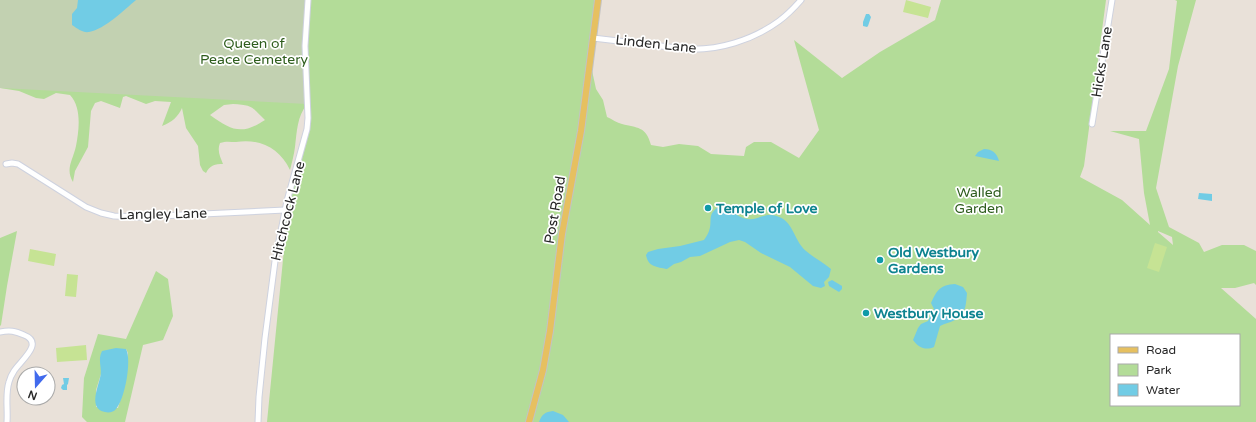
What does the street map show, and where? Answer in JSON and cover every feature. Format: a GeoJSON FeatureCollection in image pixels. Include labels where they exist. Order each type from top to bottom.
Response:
{"type":"FeatureCollection","features":[{"type":"Feature","properties":{"kind":"main road","name":"Post Road"},"geometry":{"type":"LineString","coordinates":[[529,422],[543,370],[561,240],[581,131],[598,0]]}},
{"type":"Feature","properties":{"kind":"street","name":"Hitchcock Lane"},"geometry":{"type":"LineString","coordinates":[[258,422],[259,397],[275,261],[285,210],[307,129],[308,118],[305,46],[308,0]]}},
{"type":"Feature","properties":{"kind":"street","name":"Linden Lane"},"geometry":{"type":"LineString","coordinates":[[593,38],[686,49],[720,47],[738,42],[768,28],[788,14],[801,0]]}},
{"type":"Feature","properties":{"kind":"street","name":"Hicks Lane"},"geometry":{"type":"LineString","coordinates":[[1092,124],[1112,0]]}},
{"type":"Feature","properties":{"kind":"street","name":"Langley Lane"},"geometry":{"type":"LineString","coordinates":[[6,164],[18,164],[86,207],[114,216],[139,217],[285,210]]}},
{"type":"Feature","properties":{"kind":"street"},"geometry":{"type":"LineString","coordinates":[[0,332],[10,330],[28,336],[32,345],[31,350],[13,372],[8,384],[7,422]]}},
{"type":"Feature","properties":{"kind":"green space","name":"Queen of Peace Cemetery"},"geometry":{"type":"Polygon","coordinates":[[[0,0],[308,0],[305,46],[307,104],[0,88],[0,0]]]}},
{"type":"Feature","properties":{"kind":"green space","name":"Walled Garden"},"geometry":{"type":"Polygon","coordinates":[[[308,0],[598,0],[590,61],[596,89],[603,100],[607,117],[644,131],[651,145],[663,147],[679,144],[698,146],[711,154],[744,156],[746,147],[754,142],[771,142],[799,158],[819,130],[794,40],[842,78],[880,52],[935,20],[941,0],[1106,0],[1084,166],[1080,177],[1122,200],[1150,225],[1144,193],[1139,139],[1110,131],[1146,131],[1169,69],[1177,1],[1175,0],[1196,0],[1178,66],[1156,188],[1169,227],[1199,243],[1204,252],[1222,245],[1244,245],[1256,251],[1256,285],[1254,283],[1235,288],[1221,288],[1256,319],[1256,422],[267,422],[287,219],[303,148],[307,104],[299,119],[290,170],[286,162],[275,150],[261,143],[245,141],[220,143],[219,154],[223,164],[218,164],[209,168],[206,173],[200,165],[198,146],[186,128],[182,108],[174,119],[162,126],[171,102],[155,101],[146,104],[126,96],[123,97],[120,108],[101,101],[95,103],[91,111],[88,147],[75,171],[73,182],[70,173],[70,164],[76,146],[79,126],[78,113],[74,100],[70,95],[56,93],[44,99],[36,98],[19,91],[0,88],[0,66],[305,67],[308,0]],[[224,105],[210,115],[225,125],[237,129],[250,128],[265,120],[252,108],[245,105],[224,105]],[[1158,232],[1173,245],[1172,237],[1158,232]]]}},
{"type":"Feature","properties":{"kind":"green space"},"geometry":{"type":"Polygon","coordinates":[[[906,0],[931,7],[928,18],[903,12],[906,0]]]}},
{"type":"Feature","properties":{"kind":"green space"},"geometry":{"type":"Polygon","coordinates":[[[17,231],[1,325],[0,326],[0,238],[17,231]]]}},
{"type":"Feature","properties":{"kind":"green space"},"geometry":{"type":"Polygon","coordinates":[[[1155,243],[1167,247],[1159,272],[1147,268],[1155,243]]]}},
{"type":"Feature","properties":{"kind":"green space"},"geometry":{"type":"Polygon","coordinates":[[[30,249],[56,254],[54,266],[28,261],[30,249]]]}},
{"type":"Feature","properties":{"kind":"green space"},"geometry":{"type":"Polygon","coordinates":[[[156,271],[168,279],[173,316],[163,340],[143,345],[125,422],[87,422],[82,417],[84,378],[98,334],[126,339],[156,271]],[[126,349],[101,374],[96,390],[96,407],[118,408],[125,384],[128,353],[126,349]]]}},
{"type":"Feature","properties":{"kind":"green space"},"geometry":{"type":"Polygon","coordinates":[[[67,274],[78,275],[76,297],[65,296],[67,274]]]}},
{"type":"Feature","properties":{"kind":"green space"},"geometry":{"type":"Polygon","coordinates":[[[86,345],[87,360],[57,362],[56,348],[86,345]]]}},
{"type":"Feature","properties":{"kind":"water"},"geometry":{"type":"Polygon","coordinates":[[[78,0],[136,0],[108,23],[95,30],[85,32],[72,25],[72,14],[77,8],[78,0]]]}},
{"type":"Feature","properties":{"kind":"water"},"geometry":{"type":"Polygon","coordinates":[[[866,14],[869,14],[871,17],[867,27],[863,26],[866,14]]]}},
{"type":"Feature","properties":{"kind":"water"},"geometry":{"type":"Polygon","coordinates":[[[984,149],[994,152],[999,161],[975,156],[978,152],[984,149]]]}},
{"type":"Feature","properties":{"kind":"water"},"geometry":{"type":"Polygon","coordinates":[[[1199,193],[1212,194],[1212,201],[1198,199],[1199,193]]]}},
{"type":"Feature","properties":{"kind":"water"},"geometry":{"type":"Polygon","coordinates":[[[720,206],[747,219],[771,215],[784,220],[792,229],[801,246],[831,269],[829,277],[824,282],[825,286],[821,288],[813,286],[790,267],[739,240],[730,242],[700,256],[690,257],[667,269],[654,266],[649,262],[646,255],[648,252],[704,240],[709,231],[711,215],[720,206]]]}},
{"type":"Feature","properties":{"kind":"water"},"geometry":{"type":"Polygon","coordinates":[[[832,280],[842,286],[842,289],[839,292],[829,286],[828,282],[832,280]]]}},
{"type":"Feature","properties":{"kind":"water"},"geometry":{"type":"Polygon","coordinates":[[[955,284],[963,287],[967,293],[966,305],[963,312],[959,318],[940,326],[934,347],[928,349],[917,345],[913,340],[918,328],[921,324],[928,321],[934,309],[931,303],[935,295],[942,287],[955,284]]]}},
{"type":"Feature","properties":{"kind":"water"},"geometry":{"type":"Polygon","coordinates":[[[116,348],[126,349],[128,354],[127,379],[125,389],[116,409],[111,412],[107,412],[100,410],[97,407],[95,398],[101,375],[100,358],[102,351],[116,348]]]}},
{"type":"Feature","properties":{"kind":"water"},"geometry":{"type":"Polygon","coordinates":[[[63,378],[69,378],[67,390],[63,390],[61,388],[64,384],[63,378]]]}},
{"type":"Feature","properties":{"kind":"water"},"geometry":{"type":"Polygon","coordinates":[[[553,411],[563,415],[569,422],[539,422],[544,414],[553,411]]]}},
{"type":"Feature","properties":{"kind":"place","name":"Temple of Love"},"geometry":{"type":"Point","coordinates":[708,208]}},
{"type":"Feature","properties":{"kind":"place","name":"Old Westbury Gardens"},"geometry":{"type":"Point","coordinates":[880,260]}},
{"type":"Feature","properties":{"kind":"place","name":"Westbury House"},"geometry":{"type":"Point","coordinates":[866,313]}}]}
